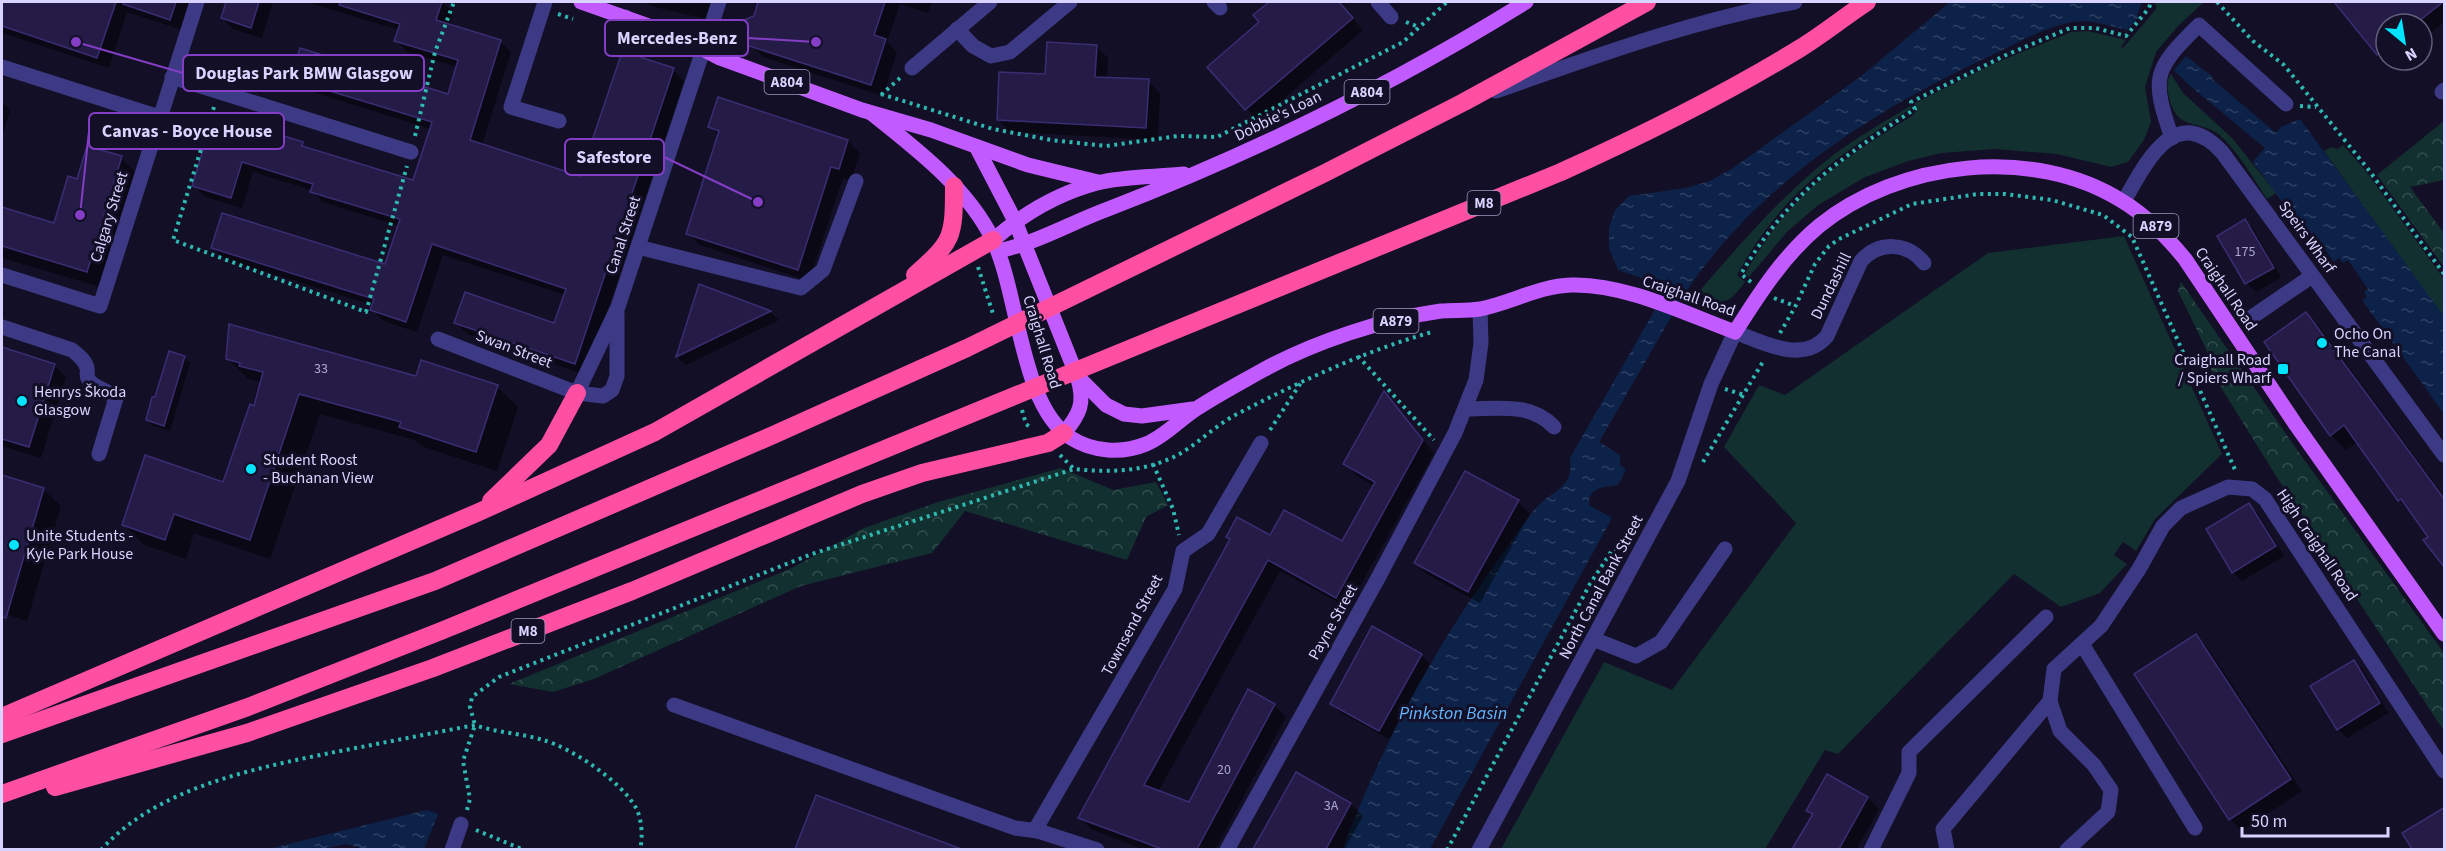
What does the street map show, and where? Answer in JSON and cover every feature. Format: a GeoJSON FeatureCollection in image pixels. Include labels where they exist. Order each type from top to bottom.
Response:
{"type":"FeatureCollection","features":[{"type":"Feature","properties":{"kind":"highway"},"geometry":{"type":"LineString","coordinates":[[2,734],[435,581],[771,436],[967,348],[1111,279],[1464,102],[1647,2]]}},
{"type":"Feature","properties":{"kind":"highway","name":"M8"},"geometry":{"type":"LineString","coordinates":[[2,794],[291,690],[441,631],[1561,172],[1690,111],[1739,84],[1867,2]]}},
{"type":"Feature","properties":{"kind":"highway"},"geometry":{"type":"LineString","coordinates":[[889,298],[941,252],[949,240],[954,212],[954,186]]}},
{"type":"Feature","properties":{"kind":"highway"},"geometry":{"type":"LineString","coordinates":[[2,717],[479,512],[655,432],[889,298],[995,245]]}},
{"type":"Feature","properties":{"kind":"highway"},"geometry":{"type":"LineString","coordinates":[[479,512],[549,445],[577,393]]}},
{"type":"Feature","properties":{"kind":"highway","name":"M8"},"geometry":{"type":"LineString","coordinates":[[2,802],[248,733],[433,668],[582,610],[862,494],[922,473],[1048,443],[1064,433]]}},
{"type":"Feature","properties":{"kind":"main road","name":"Dobbie's Loan"},"geometry":{"type":"LineString","coordinates":[[581,2],[680,37],[720,57],[867,112],[931,130],[1028,165],[1098,182]]}},
{"type":"Feature","properties":{"kind":"main road","name":"Dobbie's Loan"},"geometry":{"type":"LineString","coordinates":[[995,245],[1025,245],[1090,216],[1202,172],[1357,97],[1526,2]]}},
{"type":"Feature","properties":{"kind":"main road","name":"Dobbie's Loan"},"geometry":{"type":"LineString","coordinates":[[867,112],[918,150],[954,186],[981,220],[995,245]]}},
{"type":"Feature","properties":{"kind":"main road","name":"A879"},"geometry":{"type":"LineString","coordinates":[[977,148],[1025,245]]}},
{"type":"Feature","properties":{"kind":"main road","name":"Craighall Road"},"geometry":{"type":"LineString","coordinates":[[995,245],[1038,396],[1064,433],[1092,447],[1127,449],[1148,443],[1196,409],[1266,368],[1330,341],[1404,319],[1442,311],[1480,309],[1558,285],[1588,285],[1611,289],[1735,332],[1786,260],[1821,225],[1871,194],[1904,180],[1978,167],[2040,172],[2085,183],[2124,201],[2156,227],[2185,259],[2296,425],[2445,634]]}},
{"type":"Feature","properties":{"kind":"main road","name":"Dobbie's Loan"},"geometry":{"type":"LineString","coordinates":[[995,245],[1015,221],[1054,200],[1098,182],[1202,172]]}},
{"type":"Feature","properties":{"kind":"main road","name":"Craighall Road"},"geometry":{"type":"LineString","coordinates":[[1025,245],[1077,376],[1106,405],[1125,414],[1142,416],[1196,409]]}},
{"type":"Feature","properties":{"kind":"main road"},"geometry":{"type":"LineString","coordinates":[[1064,433],[1072,423],[1082,401],[1077,376]]}},
{"type":"Feature","properties":{"kind":"street","name":"Calgary Street"},"geometry":{"type":"LineString","coordinates":[[2,274],[100,306],[197,2]]}},
{"type":"Feature","properties":{"kind":"street"},"geometry":{"type":"LineString","coordinates":[[545,2],[511,107],[559,121]]}},
{"type":"Feature","properties":{"kind":"street","name":"Canal Street"},"geometry":{"type":"LineString","coordinates":[[577,393],[618,307],[718,2]]}},
{"type":"Feature","properties":{"kind":"street"},"geometry":{"type":"LineString","coordinates":[[912,68],[990,2]]}},
{"type":"Feature","properties":{"kind":"street"},"geometry":{"type":"LineString","coordinates":[[957,29],[973,46],[991,56],[1010,52],[1070,2]]}},
{"type":"Feature","properties":{"kind":"street"},"geometry":{"type":"LineString","coordinates":[[1378,2],[1391,17]]}},
{"type":"Feature","properties":{"kind":"street"},"geometry":{"type":"LineString","coordinates":[[1464,102],[1688,26],[1750,10],[1795,2]]}},
{"type":"Feature","properties":{"kind":"street"},"geometry":{"type":"LineString","coordinates":[[616,49],[626,17]]}},
{"type":"Feature","properties":{"kind":"street"},"geometry":{"type":"LineString","coordinates":[[2124,201],[2153,152],[2158,146],[2172,138],[2159,97],[2158,78],[2168,58],[2199,25],[2286,104]]}},
{"type":"Feature","properties":{"kind":"street"},"geometry":{"type":"LineString","coordinates":[[2,67],[159,117]]}},
{"type":"Feature","properties":{"kind":"street"},"geometry":{"type":"LineString","coordinates":[[172,77],[411,152]]}},
{"type":"Feature","properties":{"kind":"street","name":"Speirs Wharf"},"geometry":{"type":"LineString","coordinates":[[2172,138],[2195,135],[2209,138],[2215,144],[2445,455]]}},
{"type":"Feature","properties":{"kind":"street"},"geometry":{"type":"LineString","coordinates":[[638,247],[801,288],[823,270],[856,181]]}},
{"type":"Feature","properties":{"kind":"street","name":"Dundashill"},"geometry":{"type":"LineString","coordinates":[[1735,332],[1788,351],[1819,344],[1827,336],[1861,261],[1868,253],[1878,248],[1902,247],[1913,251],[1924,263]]}},
{"type":"Feature","properties":{"kind":"street"},"geometry":{"type":"LineString","coordinates":[[2252,316],[2312,276]]}},
{"type":"Feature","properties":{"kind":"street","name":"Swan Street"},"geometry":{"type":"LineString","coordinates":[[438,339],[577,393],[603,396],[612,390],[616,376],[618,307]]}},
{"type":"Feature","properties":{"kind":"street","name":"Payne Street"},"geometry":{"type":"LineString","coordinates":[[1227,849],[1377,580],[1466,409],[1479,364],[1480,309]]}},
{"type":"Feature","properties":{"kind":"street"},"geometry":{"type":"LineString","coordinates":[[2,327],[72,350],[81,356],[87,366],[88,379],[95,386],[109,391],[116,398],[99,454]]}},
{"type":"Feature","properties":{"kind":"street","name":"North Canal Bank Street"},"geometry":{"type":"LineString","coordinates":[[1479,849],[1678,481],[1712,384],[1735,332]]}},
{"type":"Feature","properties":{"kind":"street"},"geometry":{"type":"LineString","coordinates":[[1466,409],[1516,408],[1537,412],[1554,427]]}},
{"type":"Feature","properties":{"kind":"street"},"geometry":{"type":"LineString","coordinates":[[1183,551],[1208,534],[1261,443]]}},
{"type":"Feature","properties":{"kind":"street"},"geometry":{"type":"LineString","coordinates":[[2067,849],[2108,812],[2111,790],[2094,765],[2060,731],[2050,700],[2054,669],[2082,644],[2113,610],[2171,516],[2192,502],[2218,491],[2228,487],[2243,486]]}},
{"type":"Feature","properties":{"kind":"street","name":"High Craighall Road"},"geometry":{"type":"LineString","coordinates":[[2243,486],[2252,489],[2265,499],[2445,771]]}},
{"type":"Feature","properties":{"kind":"street"},"geometry":{"type":"LineString","coordinates":[[1593,639],[1636,656],[1661,642],[1725,549]]}},
{"type":"Feature","properties":{"kind":"street","name":"Townsend Street"},"geometry":{"type":"LineString","coordinates":[[1037,830],[1175,589],[1183,551]]}},
{"type":"Feature","properties":{"kind":"street"},"geometry":{"type":"LineString","coordinates":[[1871,849],[1909,773],[1909,752],[2046,617]]}},
{"type":"Feature","properties":{"kind":"street"},"geometry":{"type":"LineString","coordinates":[[2082,644],[2195,828]]}},
{"type":"Feature","properties":{"kind":"street"},"geometry":{"type":"LineString","coordinates":[[1947,849],[1943,829],[2050,700]]}},
{"type":"Feature","properties":{"kind":"street"},"geometry":{"type":"LineString","coordinates":[[674,705],[1015,828],[1037,830],[1097,849]]}},
{"type":"Feature","properties":{"kind":"street"},"geometry":{"type":"LineString","coordinates":[[452,849],[460,824]]}},
{"type":"Feature","properties":{"kind":"path"},"geometry":{"type":"LineString","coordinates":[[219,91],[172,240],[366,312],[411,152],[435,52],[454,2]]}},
{"type":"Feature","properties":{"kind":"path"},"geometry":{"type":"LineString","coordinates":[[881,94],[993,129],[1051,140],[1106,146],[1178,136],[1217,137],[1403,42],[1447,2]]}},
{"type":"Feature","properties":{"kind":"path"},"geometry":{"type":"LineString","coordinates":[[1762,291],[1741,274],[1763,239],[1795,199],[1839,161],[1915,109],[1911,102],[2006,55],[2070,28],[2095,28],[2126,36],[2149,8],[2151,2]]}},
{"type":"Feature","properties":{"kind":"path"},"geometry":{"type":"LineString","coordinates":[[2217,2],[2253,41],[2284,65],[2368,169],[2445,274]]}},
{"type":"Feature","properties":{"kind":"path"},"geometry":{"type":"LineString","coordinates":[[867,112],[881,94],[912,68]]}},
{"type":"Feature","properties":{"kind":"path"},"geometry":{"type":"LineString","coordinates":[[1796,307],[1815,264],[1829,246],[1839,238],[1912,204],[1952,196],[2005,194],[2052,200],[2103,215],[2132,237],[2243,486]]}},
{"type":"Feature","properties":{"kind":"path"},"geometry":{"type":"LineString","coordinates":[[469,792],[463,760],[475,725],[470,707],[472,697],[499,677],[813,554],[1074,469],[1115,472],[1153,466],[1188,449],[1232,416],[1302,381],[1389,344],[1441,329]]}},
{"type":"Feature","properties":{"kind":"path"},"geometry":{"type":"LineString","coordinates":[[1358,356],[1445,452]]}},
{"type":"Feature","properties":{"kind":"path"},"geometry":{"type":"LineString","coordinates":[[1261,443],[1302,381]]}},
{"type":"Feature","properties":{"kind":"path"},"geometry":{"type":"LineString","coordinates":[[1153,466],[1173,509],[1183,551]]}},
{"type":"Feature","properties":{"kind":"path"},"geometry":{"type":"LineString","coordinates":[[1447,849],[1590,584],[1613,549],[1641,550]]}},
{"type":"Feature","properties":{"kind":"path"},"geometry":{"type":"LineString","coordinates":[[101,849],[113,836],[161,803],[223,779],[281,763],[475,725],[493,731],[545,740],[572,753],[618,785],[637,809],[642,841],[640,849]]}},
{"type":"Feature","properties":{"kind":"path"},"geometry":{"type":"LineString","coordinates":[[460,824],[524,849]]}},
{"type":"Feature","properties":{"kind":"green space"},"geometry":{"type":"Polygon","coordinates":[[[2154,2],[2204,2],[2179,25],[2156,52],[2145,87],[2151,122],[2144,140],[2128,162],[2111,167],[2057,154],[1995,149],[1942,153],[1908,161],[1863,178],[1817,206],[1787,232],[1749,277],[1745,274],[1761,247],[1797,202],[1838,165],[1912,116],[1917,110],[1915,103],[1995,63],[2071,32],[2088,31],[2126,40],[2121,47],[2123,48],[2157,8],[2154,2]]]}},
{"type":"Feature","properties":{"kind":"green space"},"geometry":{"type":"Polygon","coordinates":[[[2171,74],[2183,93],[2232,138],[2276,193],[2267,199],[2236,153],[2216,132],[2192,124],[2178,116],[2173,109],[2168,91],[2171,74]]]}},
{"type":"Feature","properties":{"kind":"green space"},"geometry":{"type":"Polygon","coordinates":[[[1910,106],[1912,108],[1835,161],[1792,199],[1754,246],[1737,275],[1745,282],[1734,295],[1719,302],[1697,294],[1761,222],[1813,171],[1851,142],[1910,106]]]}},
{"type":"Feature","properties":{"kind":"green space"},"geometry":{"type":"Polygon","coordinates":[[[2444,121],[2444,180],[2410,187],[2444,233],[2444,267],[2377,175],[2444,121]]]}},
{"type":"Feature","properties":{"kind":"green space"},"geometry":{"type":"Polygon","coordinates":[[[2343,145],[2365,170],[2444,279],[2444,318],[2324,151],[2331,147],[2338,149],[2343,145]]]}},
{"type":"Feature","properties":{"kind":"green space"},"geometry":{"type":"Polygon","coordinates":[[[2124,236],[2222,454],[2155,519],[2136,551],[2123,542],[2114,555],[2127,564],[2100,593],[2061,607],[2014,574],[1838,754],[1825,750],[1765,849],[1501,849],[1604,662],[1672,690],[1796,523],[1724,447],[1759,385],[1785,395],[1988,253],[2124,236]]]}},
{"type":"Feature","properties":{"kind":"green space"},"geometry":{"type":"Polygon","coordinates":[[[2181,282],[2300,454],[2444,653],[2444,731],[2278,479],[2212,373],[2206,349],[2178,291],[2181,282]]]}},
{"type":"Feature","properties":{"kind":"green space"},"geometry":{"type":"Polygon","coordinates":[[[1061,468],[1113,490],[1156,482],[1168,505],[1146,517],[1127,560],[965,511],[932,553],[801,586],[594,679],[553,692],[509,684],[792,568],[864,528],[938,502],[1061,468]]]}},
{"type":"Feature","properties":{"kind":"water","name":"Pinkston Basin"},"geometry":{"type":"Polygon","coordinates":[[[1950,2],[2142,2],[2137,15],[2139,17],[2127,30],[2086,21],[2063,24],[2032,36],[1948,76],[1863,125],[1822,153],[1748,217],[1715,253],[1685,293],[1599,442],[1620,455],[1620,465],[1626,470],[1618,485],[1598,489],[1589,499],[1589,505],[1612,518],[1430,849],[1342,850],[1377,767],[1437,653],[1526,520],[1543,501],[1566,482],[1569,476],[1570,458],[1668,287],[1618,270],[1609,248],[1609,228],[1615,210],[1629,196],[1686,188],[1710,181],[1733,168],[1860,77],[1950,2]]]}},
{"type":"Feature","properties":{"kind":"water"},"geometry":{"type":"Polygon","coordinates":[[[2186,56],[2276,133],[2281,127],[2300,119],[2444,316],[2444,414],[2362,300],[2367,297],[2364,292],[2368,289],[2348,260],[2343,263],[2339,258],[2334,262],[2314,234],[2308,238],[2253,162],[2265,148],[2174,70],[2186,56]]]}},
{"type":"Feature","properties":{"kind":"water"},"geometry":{"type":"Polygon","coordinates":[[[427,810],[438,814],[424,849],[364,849],[346,844],[323,849],[268,849],[427,810]]]}},
{"type":"Feature","properties":{"kind":"building"},"geometry":{"type":"Polygon","coordinates":[[[2,2],[116,2],[97,58],[2,26],[2,2]]]}},
{"type":"Feature","properties":{"kind":"building"},"geometry":{"type":"Polygon","coordinates":[[[124,2],[176,2],[170,20],[123,4],[124,2]]]}},
{"type":"Feature","properties":{"kind":"building"},"geometry":{"type":"Polygon","coordinates":[[[226,2],[259,2],[251,28],[221,18],[226,2]]]}},
{"type":"Feature","properties":{"kind":"building"},"geometry":{"type":"Polygon","coordinates":[[[340,2],[442,2],[436,20],[501,40],[470,140],[580,176],[620,58],[625,52],[674,68],[575,364],[454,323],[465,292],[554,323],[566,289],[432,244],[406,322],[370,310],[374,299],[211,248],[222,213],[385,264],[400,219],[310,192],[313,184],[242,162],[231,198],[192,186],[214,114],[303,142],[302,146],[413,180],[432,122],[290,79],[300,48],[448,94],[458,60],[394,41],[400,24],[339,5],[340,2]]]}},
{"type":"Feature","properties":{"kind":"building"},"geometry":{"type":"Polygon","coordinates":[[[758,2],[885,2],[874,35],[886,39],[871,85],[749,46],[737,23],[754,16],[758,2]]]}},
{"type":"Feature","properties":{"kind":"building"},"geometry":{"type":"Polygon","coordinates":[[[1269,2],[1339,2],[1353,18],[1245,110],[1207,67],[1259,22],[1253,15],[1269,2]]]}},
{"type":"Feature","properties":{"kind":"building"},"geometry":{"type":"Polygon","coordinates":[[[2334,2],[2443,2],[2430,12],[2374,12],[2374,51],[2334,2]]]}},
{"type":"Feature","properties":{"kind":"building"},"geometry":{"type":"Polygon","coordinates":[[[1047,42],[1097,45],[1095,77],[1149,79],[1146,128],[997,120],[999,72],[1045,74],[1047,42]]]}},
{"type":"Feature","properties":{"kind":"building"},"geometry":{"type":"Polygon","coordinates":[[[718,97],[848,140],[839,169],[831,167],[798,270],[686,234],[719,131],[708,127],[718,97]]]}},
{"type":"Feature","properties":{"kind":"building"},"geometry":{"type":"Polygon","coordinates":[[[87,146],[122,156],[87,272],[2,246],[2,207],[54,223],[68,176],[77,179],[87,146]]]}},
{"type":"Feature","properties":{"kind":"building"},"geometry":{"type":"Polygon","coordinates":[[[2245,219],[2274,268],[2245,284],[2217,236],[2245,219]]]}},
{"type":"Feature","properties":{"kind":"building"},"geometry":{"type":"Polygon","coordinates":[[[699,284],[771,311],[676,357],[699,284]]]}},
{"type":"Feature","properties":{"kind":"building"},"geometry":{"type":"Polygon","coordinates":[[[2306,312],[2445,500],[2445,568],[2423,540],[2428,537],[2401,499],[2398,501],[2344,425],[2330,436],[2264,342],[2306,312]]]}},
{"type":"Feature","properties":{"kind":"building"},"geometry":{"type":"Polygon","coordinates":[[[229,324],[416,376],[421,360],[498,385],[476,452],[399,427],[401,422],[299,394],[250,540],[174,514],[165,540],[122,525],[145,455],[223,482],[250,404],[254,406],[263,372],[239,366],[240,363],[226,359],[229,324]]]}},
{"type":"Feature","properties":{"kind":"building","name":"Henrys Škoda Glasgow"},"geometry":{"type":"Polygon","coordinates":[[[2,347],[55,364],[29,447],[2,439],[2,347]]]}},
{"type":"Feature","properties":{"kind":"building"},"geometry":{"type":"Polygon","coordinates":[[[169,351],[185,356],[164,426],[146,420],[169,351]]]}},
{"type":"Feature","properties":{"kind":"building"},"geometry":{"type":"Polygon","coordinates":[[[1384,391],[1423,440],[1336,598],[1268,560],[1144,785],[1189,802],[1248,689],[1275,704],[1197,849],[1162,849],[1078,818],[1230,539],[1226,537],[1237,517],[1270,535],[1284,510],[1342,541],[1375,482],[1343,464],[1384,391]]]}},
{"type":"Feature","properties":{"kind":"building"},"geometry":{"type":"Polygon","coordinates":[[[1465,471],[1519,500],[1468,592],[1414,563],[1465,471]]]}},
{"type":"Feature","properties":{"kind":"building","name":"Unite Students - Kyle Park House"},"geometry":{"type":"Polygon","coordinates":[[[2,475],[44,488],[6,618],[2,617],[2,475]]]}},
{"type":"Feature","properties":{"kind":"building"},"geometry":{"type":"Polygon","coordinates":[[[2249,503],[2276,546],[2232,573],[2206,529],[2249,503]]]}},
{"type":"Feature","properties":{"kind":"building"},"geometry":{"type":"Polygon","coordinates":[[[1372,626],[1422,654],[1379,731],[1330,704],[1372,626]]]}},
{"type":"Feature","properties":{"kind":"building"},"geometry":{"type":"Polygon","coordinates":[[[2196,634],[2291,779],[2229,820],[2134,674],[2196,634]]]}},
{"type":"Feature","properties":{"kind":"building"},"geometry":{"type":"Polygon","coordinates":[[[2354,660],[2380,703],[2337,730],[2310,686],[2354,660]]]}},
{"type":"Feature","properties":{"kind":"building"},"geometry":{"type":"Polygon","coordinates":[[[1296,772],[1351,803],[1326,849],[1253,849],[1296,772]]]}},
{"type":"Feature","properties":{"kind":"building"},"geometry":{"type":"Polygon","coordinates":[[[1827,774],[1868,797],[1839,849],[1792,849],[1813,814],[1806,811],[1827,774]]]}},
{"type":"Feature","properties":{"kind":"building"},"geometry":{"type":"Polygon","coordinates":[[[816,795],[959,848],[795,849],[816,795]]]}},
{"type":"Feature","properties":{"kind":"building"},"geometry":{"type":"Polygon","coordinates":[[[2445,807],[2445,849],[2412,849],[2402,833],[2445,807]]]}},
{"type":"Feature","properties":{"kind":"place","name":"Douglas Park BMW Glasgow"},"geometry":{"type":"Point","coordinates":[76,42]}},
{"type":"Feature","properties":{"kind":"place","name":"Mercedes-Benz"},"geometry":{"type":"Point","coordinates":[816,42]}},
{"type":"Feature","properties":{"kind":"place","name":"Safestore"},"geometry":{"type":"Point","coordinates":[758,202]}},
{"type":"Feature","properties":{"kind":"place","name":"Canvas - Boyce House"},"geometry":{"type":"Point","coordinates":[80,215]}},
{"type":"Feature","properties":{"kind":"place","name":"Ocho On The Canal"},"geometry":{"type":"Point","coordinates":[2322,343]}},
{"type":"Feature","properties":{"kind":"place","name":"Craighall Road / Spiers Wharf"},"geometry":{"type":"Point","coordinates":[2283,369]}},
{"type":"Feature","properties":{"kind":"place","name":"Henrys Škoda Glasgow"},"geometry":{"type":"Point","coordinates":[22,401]}},
{"type":"Feature","properties":{"kind":"place","name":"Student Roost - Buchanan View"},"geometry":{"type":"Point","coordinates":[251,469]}},
{"type":"Feature","properties":{"kind":"place","name":"Unite Students - Kyle Park House"},"geometry":{"type":"Point","coordinates":[14,545]}}]}
